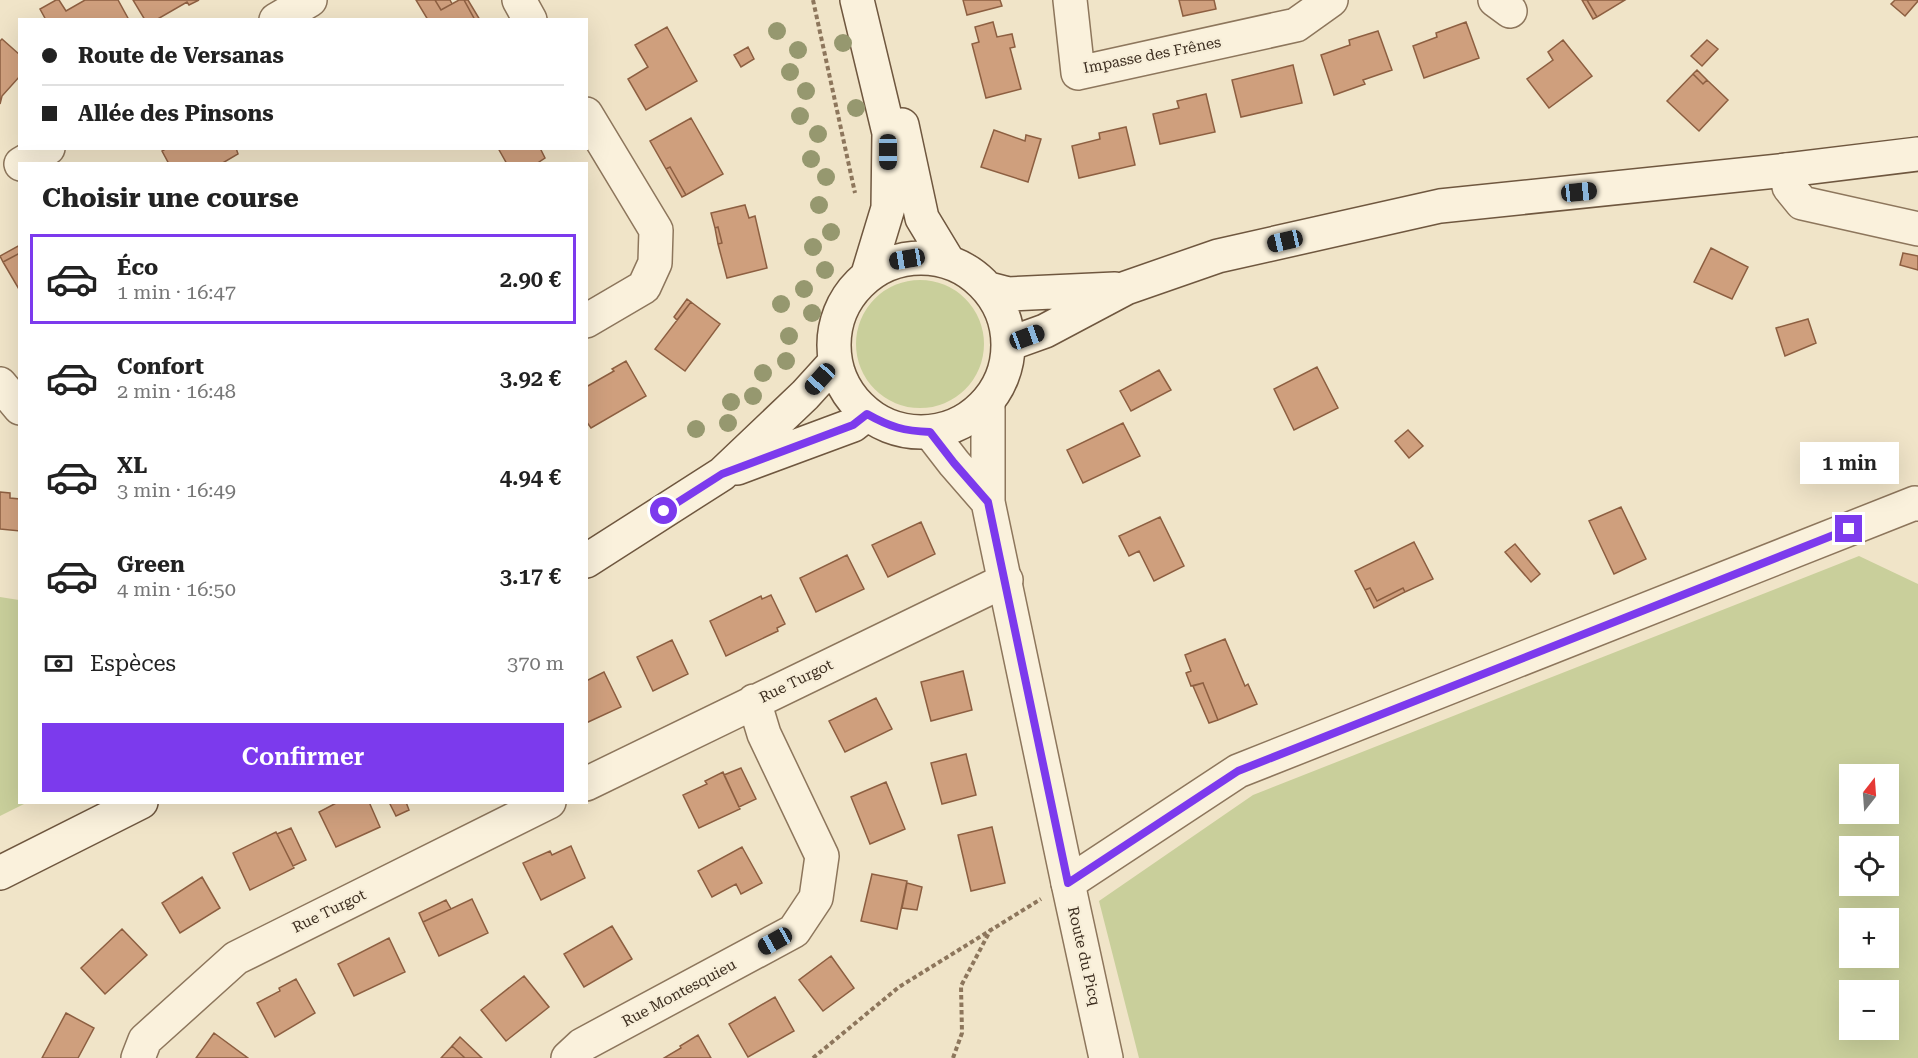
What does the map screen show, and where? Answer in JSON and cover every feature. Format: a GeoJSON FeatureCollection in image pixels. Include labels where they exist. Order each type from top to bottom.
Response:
{"type":"FeatureCollection","features":[{"type":"Feature","properties":{"kind":"street"},"geometry":{"type":"LineString","coordinates":[[279,18],[310,0]]}},
{"type":"Feature","properties":{"kind":"street"},"geometry":{"type":"LineString","coordinates":[[519,0],[529,18]]}},
{"type":"Feature","properties":{"kind":"street"},"geometry":{"type":"LineString","coordinates":[[857,0],[889,132],[888,208],[868,274]]}},
{"type":"Feature","properties":{"kind":"street"},"geometry":{"type":"LineString","coordinates":[[875,0],[922,218],[948,261]]}},
{"type":"Feature","properties":{"kind":"street","name":"Impasse des Frênes"},"geometry":{"type":"LineString","coordinates":[[1070,0],[1078,73],[1331,0]]}},
{"type":"Feature","properties":{"kind":"street"},"geometry":{"type":"LineString","coordinates":[[588,117],[656,230],[655,263],[644,287],[588,320]]}},
{"type":"Feature","properties":{"kind":"street"},"geometry":{"type":"LineString","coordinates":[[24,162],[44,150]]}},
{"type":"Feature","properties":{"kind":"street"},"geometry":{"type":"LineString","coordinates":[[1009,344],[1045,330],[1126,288],[1218,256],[1440,206],[1918,154]]}},
{"type":"Feature","properties":{"kind":"street"},"geometry":{"type":"LineString","coordinates":[[0,176],[18,165]]}},
{"type":"Feature","properties":{"kind":"street"},"geometry":{"type":"LineString","coordinates":[[1787,170],[1789,186],[1802,203],[1918,229]]}},
{"type":"Feature","properties":{"kind":"street"},"geometry":{"type":"LineString","coordinates":[[921,257],[948,261],[970,272],[989,290],[1003,315],[1009,344],[1006,364],[999,384],[988,401],[971,416],[952,426],[930,432],[908,431],[886,425],[867,414],[852,399],[842,382],[835,362],[833,338],[839,313],[851,291],[868,274],[893,261],[921,257]]}},
{"type":"Feature","properties":{"kind":"street"},"geometry":{"type":"LineString","coordinates":[[989,290],[1008,294],[1126,288]]}},
{"type":"Feature","properties":{"kind":"street"},"geometry":{"type":"LineString","coordinates":[[588,560],[722,474],[805,395],[835,362]]}},
{"type":"Feature","properties":{"kind":"street"},"geometry":{"type":"LineString","coordinates":[[0,384],[18,406]]}},
{"type":"Feature","properties":{"kind":"street","name":"Route du Picq"},"geometry":{"type":"LineString","coordinates":[[988,401],[988,502],[1106,1058]]}},
{"type":"Feature","properties":{"kind":"street"},"geometry":{"type":"LineString","coordinates":[[722,474],[853,425],[867,414]]}},
{"type":"Feature","properties":{"kind":"street","name":"Route du Picq"},"geometry":{"type":"LineString","coordinates":[[930,432],[988,502]]}},
{"type":"Feature","properties":{"kind":"street"},"geometry":{"type":"LineString","coordinates":[[1068,883],[1238,771],[1915,503],[1918,504]]}},
{"type":"Feature","properties":{"kind":"street","name":"Rue Turgot"},"geometry":{"type":"LineString","coordinates":[[588,783],[1005,580]]}},
{"type":"Feature","properties":{"kind":"street","name":"Rue Montesquieu"},"geometry":{"type":"LineString","coordinates":[[568,1058],[582,1045],[794,931],[816,898],[822,856],[764,734],[754,701]]}},
{"type":"Feature","properties":{"kind":"street"},"geometry":{"type":"LineString","coordinates":[[0,873],[137,804]]}},
{"type":"Feature","properties":{"kind":"street","name":"Rue Turgot"},"geometry":{"type":"LineString","coordinates":[[138,1058],[145,1040],[236,958],[545,804]]}},
{"type":"Feature","properties":{"kind":"path"},"geometry":{"type":"LineString","coordinates":[[813,0],[857,202]]}},
{"type":"Feature","properties":{"kind":"path"},"geometry":{"type":"LineString","coordinates":[[813,1058],[898,987],[1068,883]]}},
{"type":"Feature","properties":{"kind":"path"},"geometry":{"type":"LineString","coordinates":[[953,1058],[962,1034],[961,986],[992,928]]}},
{"type":"Feature","properties":{"kind":"green space"},"geometry":{"type":"Polygon","coordinates":[[[920,280],[945,285],[965,299],[979,319],[984,344],[979,369],[965,389],[945,403],[920,408],[895,403],[875,389],[861,369],[856,344],[861,319],[875,299],[895,285],[920,280]]]}},
{"type":"Feature","properties":{"kind":"green space"},"geometry":{"type":"Polygon","coordinates":[[[1859,556],[1918,584],[1918,1058],[1139,1058],[1099,901],[1253,795],[1859,556]]]}},
{"type":"Feature","properties":{"kind":"green space"},"geometry":{"type":"Polygon","coordinates":[[[0,597],[18,600],[18,804],[24,804],[0,816],[0,597]]]}},
{"type":"Feature","properties":{"kind":"building"},"geometry":{"type":"Polygon","coordinates":[[[56,0],[59,0],[66,11],[85,0],[118,0],[128,18],[45,18],[40,9],[56,0]]]}},
{"type":"Feature","properties":{"kind":"building"},"geometry":{"type":"Polygon","coordinates":[[[133,0],[199,0],[189,5],[187,2],[159,18],[144,18],[133,0]]]}},
{"type":"Feature","properties":{"kind":"building"},"geometry":{"type":"Polygon","coordinates":[[[416,0],[435,0],[441,10],[459,0],[464,0],[474,18],[427,18],[416,0]]]}},
{"type":"Feature","properties":{"kind":"building"},"geometry":{"type":"Polygon","coordinates":[[[435,0],[450,0],[452,4],[441,10],[435,0]]]}},
{"type":"Feature","properties":{"kind":"building"},"geometry":{"type":"Polygon","coordinates":[[[464,0],[468,0],[479,18],[474,18],[464,0]]]}},
{"type":"Feature","properties":{"kind":"building"},"geometry":{"type":"Polygon","coordinates":[[[963,0],[1000,0],[1002,6],[967,15],[963,0]]]}},
{"type":"Feature","properties":{"kind":"building"},"geometry":{"type":"Polygon","coordinates":[[[1179,0],[1214,0],[1216,9],[1183,16],[1179,0]]]}},
{"type":"Feature","properties":{"kind":"building"},"geometry":{"type":"Polygon","coordinates":[[[1582,0],[1587,0],[1597,17],[1593,19],[1582,0]]]}},
{"type":"Feature","properties":{"kind":"building"},"geometry":{"type":"Polygon","coordinates":[[[1587,0],[1625,0],[1597,17],[1587,0]]]}},
{"type":"Feature","properties":{"kind":"building"},"geometry":{"type":"Polygon","coordinates":[[[1895,0],[1918,1],[1905,16],[1891,4],[1895,0]]]}},
{"type":"Feature","properties":{"kind":"building"},"geometry":{"type":"Polygon","coordinates":[[[993,22],[997,37],[1012,34],[1015,47],[1010,48],[1021,89],[986,98],[972,44],[979,42],[975,27],[993,22]]]}},
{"type":"Feature","properties":{"kind":"building"},"geometry":{"type":"Polygon","coordinates":[[[1466,22],[1479,58],[1424,78],[1413,46],[1437,37],[1436,33],[1466,22]]]}},
{"type":"Feature","properties":{"kind":"building"},"geometry":{"type":"Polygon","coordinates":[[[667,27],[697,81],[646,110],[628,79],[648,67],[635,45],[667,27]]]}},
{"type":"Feature","properties":{"kind":"building"},"geometry":{"type":"Polygon","coordinates":[[[1378,31],[1392,70],[1363,80],[1365,84],[1334,95],[1321,55],[1350,45],[1349,40],[1378,31]]]}},
{"type":"Feature","properties":{"kind":"building"},"geometry":{"type":"Polygon","coordinates":[[[2,39],[18,53],[18,78],[2,96],[0,104],[0,41],[2,39]]]}},
{"type":"Feature","properties":{"kind":"building"},"geometry":{"type":"Polygon","coordinates":[[[1563,40],[1592,76],[1549,108],[1527,79],[1553,60],[1548,52],[1563,40]]]}},
{"type":"Feature","properties":{"kind":"building"},"geometry":{"type":"Polygon","coordinates":[[[1707,40],[1718,49],[1702,66],[1691,56],[1707,40]]]}},
{"type":"Feature","properties":{"kind":"building"},"geometry":{"type":"Polygon","coordinates":[[[748,47],[754,59],[741,67],[734,55],[748,47]]]}},
{"type":"Feature","properties":{"kind":"building"},"geometry":{"type":"Polygon","coordinates":[[[1293,65],[1302,103],[1241,117],[1232,80],[1293,65]]]}},
{"type":"Feature","properties":{"kind":"building"},"geometry":{"type":"Polygon","coordinates":[[[1697,70],[1707,80],[1703,84],[1693,74],[1697,70]]]}},
{"type":"Feature","properties":{"kind":"building"},"geometry":{"type":"Polygon","coordinates":[[[1693,74],[1703,84],[1707,80],[1728,100],[1699,131],[1667,101],[1693,74]]]}},
{"type":"Feature","properties":{"kind":"building"},"geometry":{"type":"Polygon","coordinates":[[[1206,94],[1215,132],[1160,144],[1153,114],[1179,108],[1177,101],[1206,94]]]}},
{"type":"Feature","properties":{"kind":"building"},"geometry":{"type":"Polygon","coordinates":[[[691,118],[723,174],[686,195],[670,167],[666,169],[650,141],[691,118]]]}},
{"type":"Feature","properties":{"kind":"building"},"geometry":{"type":"Polygon","coordinates":[[[1126,127],[1135,165],[1079,178],[1072,146],[1100,139],[1099,133],[1126,127]]]}},
{"type":"Feature","properties":{"kind":"building"},"geometry":{"type":"Polygon","coordinates":[[[994,130],[1025,141],[1026,135],[1041,139],[1028,182],[981,167],[994,130]]]}},
{"type":"Feature","properties":{"kind":"building"},"geometry":{"type":"Polygon","coordinates":[[[237,150],[238,154],[224,162],[168,162],[162,151],[237,150]]]}},
{"type":"Feature","properties":{"kind":"building"},"geometry":{"type":"Polygon","coordinates":[[[499,150],[541,150],[545,158],[539,162],[506,162],[499,150]]]}},
{"type":"Feature","properties":{"kind":"building"},"geometry":{"type":"Polygon","coordinates":[[[670,167],[686,195],[682,197],[666,169],[670,167]]]}},
{"type":"Feature","properties":{"kind":"building"},"geometry":{"type":"Polygon","coordinates":[[[745,205],[749,218],[755,216],[767,268],[727,278],[718,244],[722,243],[711,213],[745,205]]]}},
{"type":"Feature","properties":{"kind":"building"},"geometry":{"type":"Polygon","coordinates":[[[718,227],[722,243],[718,244],[715,228],[718,227]]]}},
{"type":"Feature","properties":{"kind":"building"},"geometry":{"type":"Polygon","coordinates":[[[18,246],[18,254],[3,262],[0,256],[18,246]]]}},
{"type":"Feature","properties":{"kind":"building"},"geometry":{"type":"Polygon","coordinates":[[[1711,248],[1748,267],[1732,299],[1694,282],[1711,248]]]}},
{"type":"Feature","properties":{"kind":"building"},"geometry":{"type":"Polygon","coordinates":[[[1903,253],[1918,256],[1918,270],[1900,265],[1903,253]]]}},
{"type":"Feature","properties":{"kind":"building"},"geometry":{"type":"Polygon","coordinates":[[[18,254],[18,288],[3,262],[18,254]]]}},
{"type":"Feature","properties":{"kind":"building"},"geometry":{"type":"Polygon","coordinates":[[[687,299],[691,302],[677,320],[674,317],[687,299]]]}},
{"type":"Feature","properties":{"kind":"building"},"geometry":{"type":"Polygon","coordinates":[[[691,302],[720,324],[685,371],[655,349],[691,302]]]}},
{"type":"Feature","properties":{"kind":"building"},"geometry":{"type":"Polygon","coordinates":[[[1808,319],[1816,343],[1785,356],[1776,328],[1808,319]]]}},
{"type":"Feature","properties":{"kind":"building"},"geometry":{"type":"Polygon","coordinates":[[[626,361],[646,396],[591,428],[588,424],[588,386],[614,371],[612,369],[626,361]]]}},
{"type":"Feature","properties":{"kind":"building"},"geometry":{"type":"Polygon","coordinates":[[[1317,367],[1338,408],[1294,430],[1274,389],[1317,367]]]}},
{"type":"Feature","properties":{"kind":"building"},"geometry":{"type":"Polygon","coordinates":[[[1159,370],[1171,390],[1131,411],[1120,391],[1159,370]]]}},
{"type":"Feature","properties":{"kind":"building"},"geometry":{"type":"Polygon","coordinates":[[[1123,423],[1140,456],[1083,483],[1067,450],[1123,423]]]}},
{"type":"Feature","properties":{"kind":"building"},"geometry":{"type":"Polygon","coordinates":[[[1408,430],[1423,446],[1409,458],[1395,441],[1408,430]]]}},
{"type":"Feature","properties":{"kind":"building"},"geometry":{"type":"Polygon","coordinates":[[[0,492],[10,493],[10,498],[18,499],[18,531],[0,529],[0,492]]]}},
{"type":"Feature","properties":{"kind":"building"},"geometry":{"type":"Polygon","coordinates":[[[1621,507],[1646,559],[1614,574],[1589,521],[1621,507]]]}},
{"type":"Feature","properties":{"kind":"building"},"geometry":{"type":"Polygon","coordinates":[[[1160,517],[1184,566],[1154,581],[1139,551],[1129,556],[1119,536],[1160,517]]]}},
{"type":"Feature","properties":{"kind":"building"},"geometry":{"type":"Polygon","coordinates":[[[921,522],[935,554],[888,577],[872,545],[921,522]]]}},
{"type":"Feature","properties":{"kind":"building"},"geometry":{"type":"Polygon","coordinates":[[[1414,542],[1433,579],[1405,592],[1403,588],[1377,601],[1370,588],[1365,590],[1355,571],[1414,542]]]}},
{"type":"Feature","properties":{"kind":"building"},"geometry":{"type":"Polygon","coordinates":[[[1515,544],[1540,574],[1531,582],[1505,552],[1515,544]]]}},
{"type":"Feature","properties":{"kind":"building"},"geometry":{"type":"Polygon","coordinates":[[[847,555],[864,589],[816,612],[800,578],[847,555]]]}},
{"type":"Feature","properties":{"kind":"building"},"geometry":{"type":"Polygon","coordinates":[[[1370,588],[1377,601],[1403,588],[1405,592],[1374,608],[1365,590],[1370,588]]]}},
{"type":"Feature","properties":{"kind":"building"},"geometry":{"type":"Polygon","coordinates":[[[771,595],[785,624],[777,628],[778,631],[726,656],[710,621],[761,596],[762,599],[771,595]]]}},
{"type":"Feature","properties":{"kind":"building"},"geometry":{"type":"Polygon","coordinates":[[[1225,639],[1245,686],[1248,684],[1257,704],[1218,720],[1203,683],[1191,686],[1186,673],[1191,671],[1185,655],[1225,639]]]}},
{"type":"Feature","properties":{"kind":"building"},"geometry":{"type":"Polygon","coordinates":[[[672,640],[688,674],[653,691],[637,657],[672,640]]]}},
{"type":"Feature","properties":{"kind":"building"},"geometry":{"type":"Polygon","coordinates":[[[963,671],[972,710],[931,721],[921,682],[963,671]]]}},
{"type":"Feature","properties":{"kind":"building"},"geometry":{"type":"Polygon","coordinates":[[[604,672],[621,707],[588,722],[588,680],[604,672]]]}},
{"type":"Feature","properties":{"kind":"building"},"geometry":{"type":"Polygon","coordinates":[[[1203,683],[1218,720],[1209,723],[1193,686],[1203,683]]]}},
{"type":"Feature","properties":{"kind":"building"},"geometry":{"type":"Polygon","coordinates":[[[876,698],[892,729],[845,752],[829,721],[876,698]]]}},
{"type":"Feature","properties":{"kind":"building"},"geometry":{"type":"Polygon","coordinates":[[[966,754],[976,795],[942,804],[931,763],[966,754]]]}},
{"type":"Feature","properties":{"kind":"building"},"geometry":{"type":"Polygon","coordinates":[[[741,768],[756,799],[739,807],[724,775],[741,768]]]}},
{"type":"Feature","properties":{"kind":"building"},"geometry":{"type":"Polygon","coordinates":[[[723,772],[740,809],[699,828],[683,795],[707,784],[705,781],[723,772]]]}},
{"type":"Feature","properties":{"kind":"building"},"geometry":{"type":"Polygon","coordinates":[[[886,782],[905,829],[870,844],[851,797],[886,782]]]}},
{"type":"Feature","properties":{"kind":"building"},"geometry":{"type":"Polygon","coordinates":[[[334,804],[370,804],[380,827],[336,847],[319,812],[334,804]]]}},
{"type":"Feature","properties":{"kind":"building"},"geometry":{"type":"Polygon","coordinates":[[[390,804],[407,804],[409,810],[396,816],[390,804]]]}},
{"type":"Feature","properties":{"kind":"building"},"geometry":{"type":"Polygon","coordinates":[[[992,827],[1005,883],[971,891],[958,835],[992,827]]]}},
{"type":"Feature","properties":{"kind":"building"},"geometry":{"type":"Polygon","coordinates":[[[291,828],[306,860],[293,866],[277,834],[291,828]]]}},
{"type":"Feature","properties":{"kind":"building"},"geometry":{"type":"Polygon","coordinates":[[[276,832],[294,868],[250,890],[233,853],[276,832]]]}},
{"type":"Feature","properties":{"kind":"building"},"geometry":{"type":"Polygon","coordinates":[[[571,846],[585,878],[541,900],[523,863],[550,851],[552,855],[571,846]]]}},
{"type":"Feature","properties":{"kind":"building"},"geometry":{"type":"Polygon","coordinates":[[[742,847],[762,883],[741,894],[736,884],[712,897],[698,871],[742,847]]]}},
{"type":"Feature","properties":{"kind":"building"},"geometry":{"type":"Polygon","coordinates":[[[872,874],[907,881],[897,929],[861,921],[872,874]]]}},
{"type":"Feature","properties":{"kind":"building"},"geometry":{"type":"Polygon","coordinates":[[[202,877],[220,908],[180,933],[162,903],[202,877]]]}},
{"type":"Feature","properties":{"kind":"building"},"geometry":{"type":"Polygon","coordinates":[[[907,883],[922,887],[917,910],[902,908],[907,883]]]}},
{"type":"Feature","properties":{"kind":"building"},"geometry":{"type":"Polygon","coordinates":[[[472,899],[488,933],[439,956],[423,922],[472,899]]]}},
{"type":"Feature","properties":{"kind":"building"},"geometry":{"type":"Polygon","coordinates":[[[446,900],[451,909],[423,922],[419,913],[446,900]]]}},
{"type":"Feature","properties":{"kind":"building"},"geometry":{"type":"Polygon","coordinates":[[[612,926],[632,959],[584,987],[564,954],[612,926]]]}},
{"type":"Feature","properties":{"kind":"building"},"geometry":{"type":"Polygon","coordinates":[[[122,929],[147,955],[105,994],[81,968],[122,929]]]}},
{"type":"Feature","properties":{"kind":"building"},"geometry":{"type":"Polygon","coordinates":[[[389,938],[405,972],[354,996],[338,964],[389,938]]]}},
{"type":"Feature","properties":{"kind":"building"},"geometry":{"type":"Polygon","coordinates":[[[831,956],[854,988],[823,1011],[799,980],[831,956]]]}},
{"type":"Feature","properties":{"kind":"building"},"geometry":{"type":"Polygon","coordinates":[[[524,976],[549,1007],[506,1041],[481,1010],[524,976]]]}},
{"type":"Feature","properties":{"kind":"building"},"geometry":{"type":"Polygon","coordinates":[[[296,979],[315,1013],[275,1037],[257,1003],[280,991],[279,988],[296,979]]]}},
{"type":"Feature","properties":{"kind":"building"},"geometry":{"type":"Polygon","coordinates":[[[775,997],[794,1031],[748,1057],[729,1024],[775,997]]]}},
{"type":"Feature","properties":{"kind":"building"},"geometry":{"type":"Polygon","coordinates":[[[66,1013],[94,1028],[78,1058],[42,1058],[66,1013]]]}},
{"type":"Feature","properties":{"kind":"building"},"geometry":{"type":"Polygon","coordinates":[[[214,1033],[248,1058],[196,1058],[214,1033]]]}},
{"type":"Feature","properties":{"kind":"building"},"geometry":{"type":"Polygon","coordinates":[[[698,1035],[711,1058],[664,1058],[681,1048],[680,1046],[698,1035]]]}},
{"type":"Feature","properties":{"kind":"building"},"geometry":{"type":"Polygon","coordinates":[[[460,1037],[482,1058],[465,1058],[452,1046],[460,1037]]]}},
{"type":"Feature","properties":{"kind":"building"},"geometry":{"type":"Polygon","coordinates":[[[452,1046],[465,1058],[441,1058],[452,1046]]]}},
{"type":"Feature","properties":{"kind":"route"},"geometry":{"type":"LineString","coordinates":[[664,511],[722,474],[853,425],[867,414],[886,425],[908,431],[930,432],[988,502],[1068,883],[1238,771],[1849,529]]}}]}
